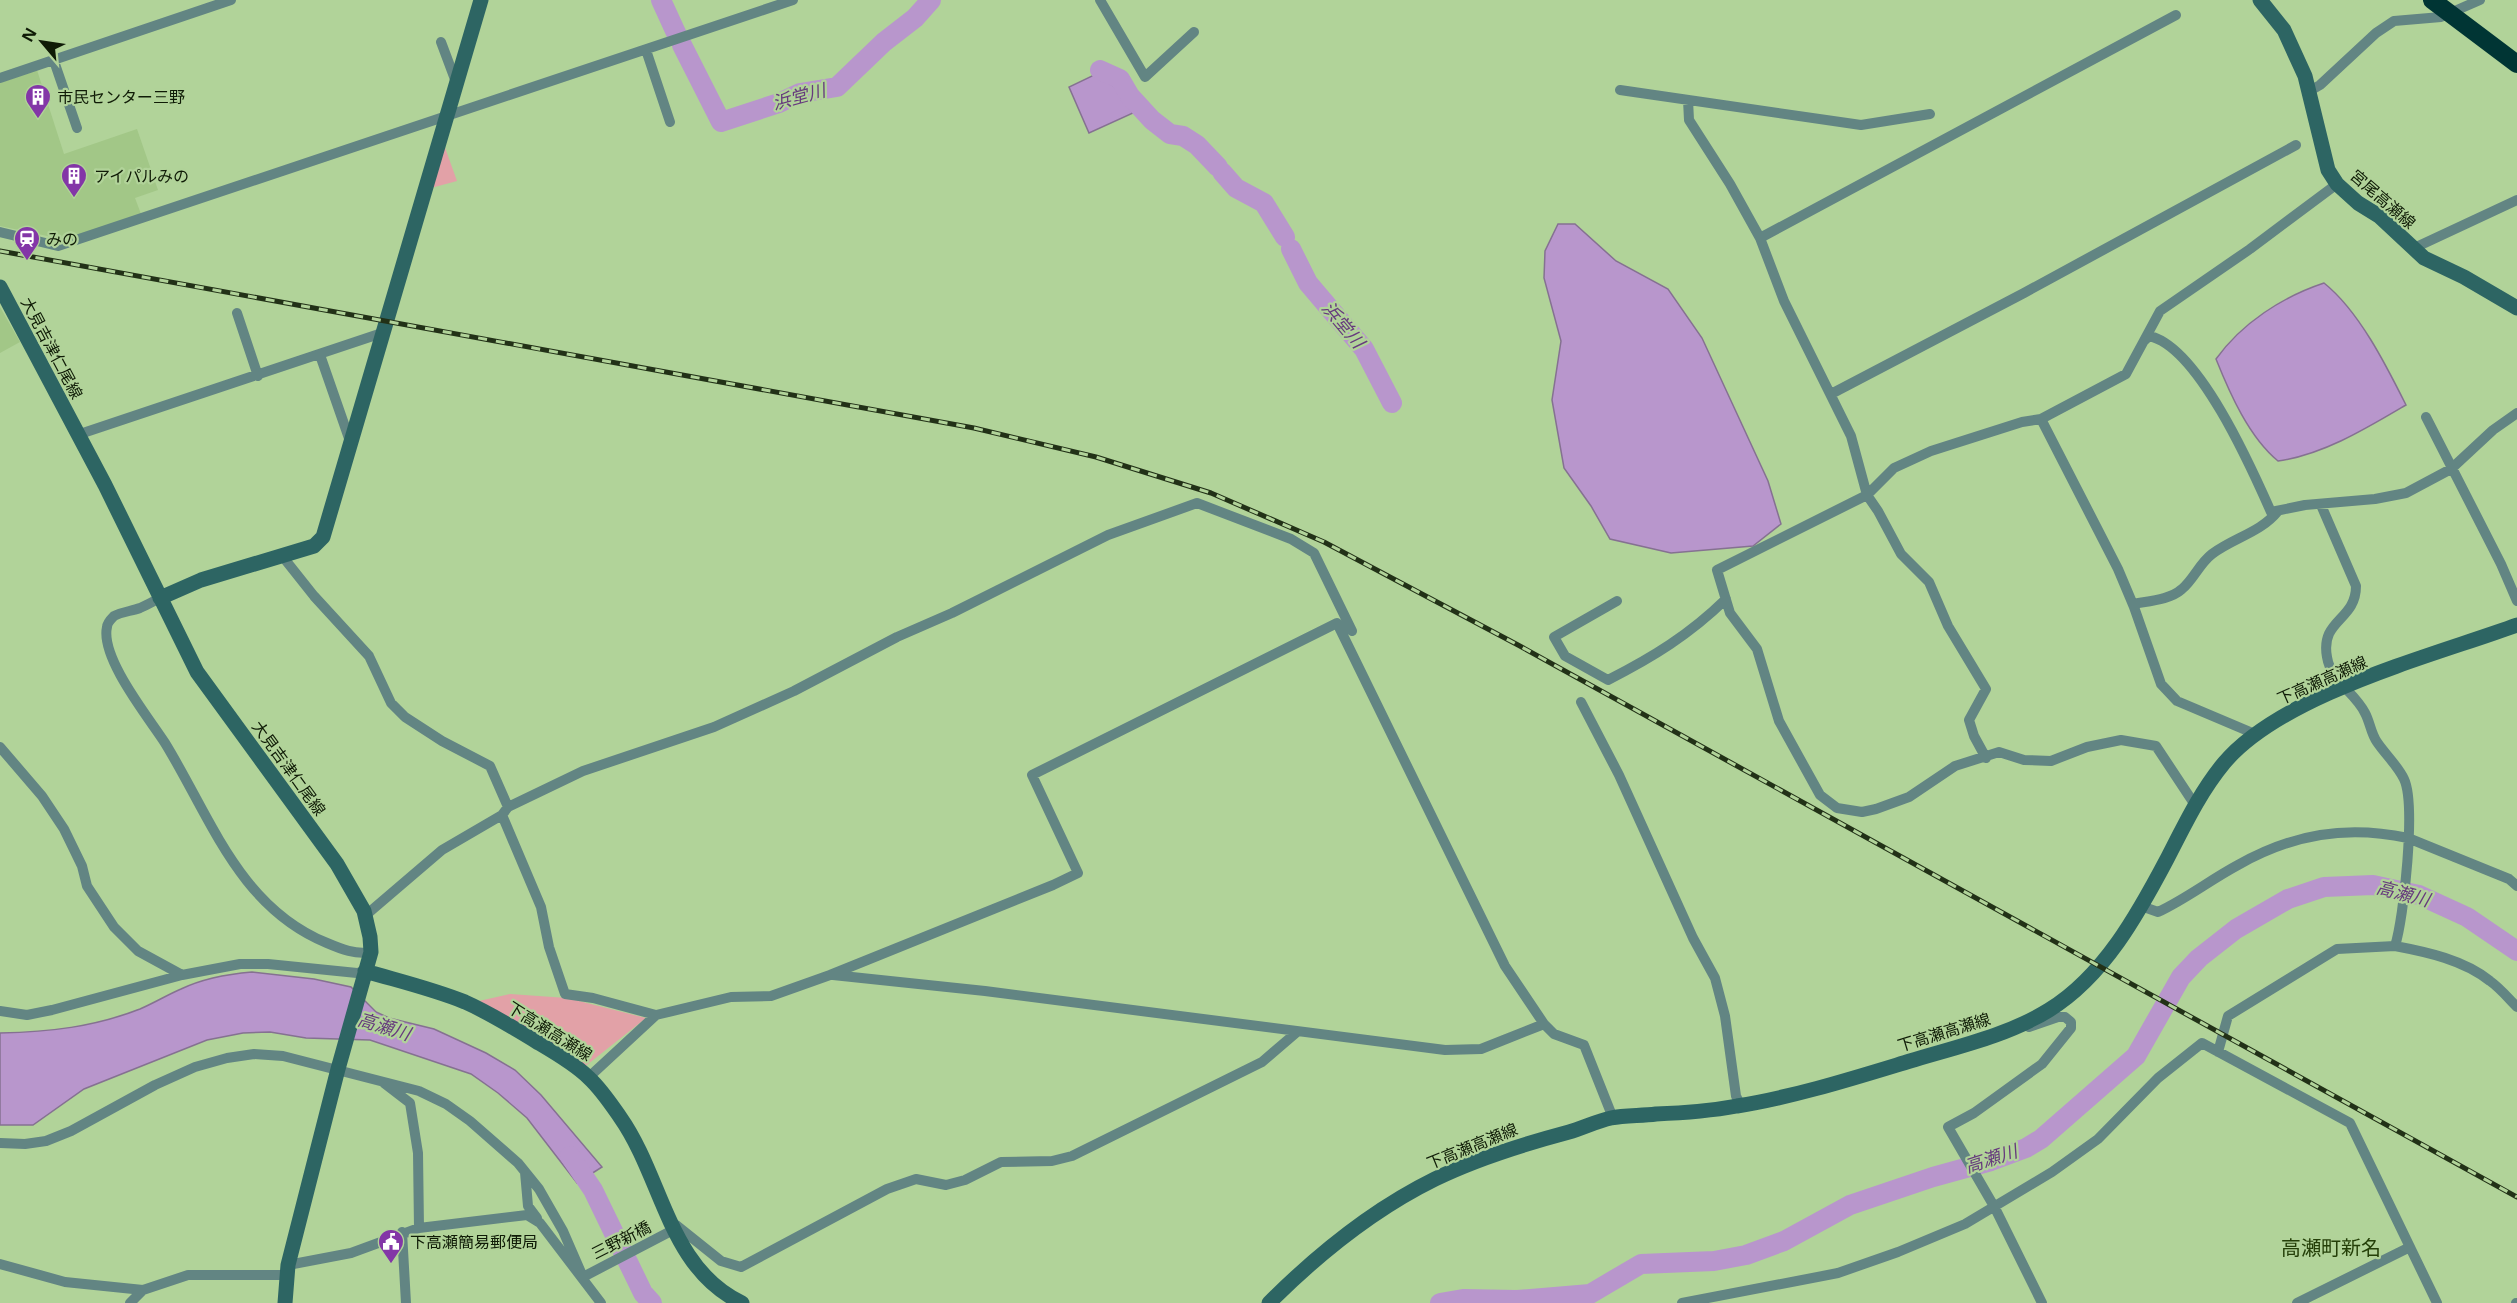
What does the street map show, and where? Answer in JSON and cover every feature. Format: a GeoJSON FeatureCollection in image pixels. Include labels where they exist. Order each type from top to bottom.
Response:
{"type":"FeatureCollection","features":[{"type":"Feature","properties":{"kind":"highway"},"geometry":{"type":"LineString","coordinates":[[2432,0],[2517,64]]}},
{"type":"Feature","properties":{"kind":"main road"},"geometry":{"type":"LineString","coordinates":[[160,598],[201,580],[284,557],[314,546],[323,537],[481,0]]}},
{"type":"Feature","properties":{"kind":"main road","name":"宮尾高瀬線"},"geometry":{"type":"LineString","coordinates":[[2260,0],[2284,30],[2305,76],[2328,170],[2337,184],[2358,203],[2379,216],[2424,258],[2464,277],[2517,308]]}},
{"type":"Feature","properties":{"kind":"main road","name":"大見吉津仁尾線"},"geometry":{"type":"LineString","coordinates":[[0,287],[105,484],[197,672],[337,864],[353,888],[366,915],[371,952],[338,1069],[287,1270],[285,1303]]}},
{"type":"Feature","properties":{"kind":"main road","name":"下高瀬高瀬線"},"geometry":{"type":"LineString","coordinates":[[1269,1303],[1323,1253],[1398,1200],[1474,1162],[1533,1141],[1613,1118],[1741,1106],[1852,1078],[2007,1031],[2050,1010],[2080,986],[2116,945],[2141,906],[2195,806],[2225,762],[2254,735],[2302,706],[2344,688],[2517,625]]}},
{"type":"Feature","properties":{"kind":"main road","name":"下高瀬高瀬線"},"geometry":{"type":"LineString","coordinates":[[365,971],[466,1002],[539,1043],[589,1077],[621,1118],[639,1151],[673,1230],[687,1255],[715,1285],[742,1303]]}},
{"type":"Feature","properties":{"kind":"street"},"geometry":{"type":"LineString","coordinates":[[0,78],[231,0]]}},
{"type":"Feature","properties":{"kind":"street"},"geometry":{"type":"LineString","coordinates":[[0,232],[58,246],[793,0]]}},
{"type":"Feature","properties":{"kind":"street"},"geometry":{"type":"LineString","coordinates":[[1100,0],[1145,77],[1194,32]]}},
{"type":"Feature","properties":{"kind":"street"},"geometry":{"type":"LineString","coordinates":[[2308,92],[2320,85],[2376,33],[2394,21],[2441,17],[2480,0]]}},
{"type":"Feature","properties":{"kind":"street"},"geometry":{"type":"LineString","coordinates":[[1760,238],[2176,15]]}},
{"type":"Feature","properties":{"kind":"street"},"geometry":{"type":"LineString","coordinates":[[441,42],[456,82]]}},
{"type":"Feature","properties":{"kind":"street"},"geometry":{"type":"LineString","coordinates":[[646,50],[670,122]]}},
{"type":"Feature","properties":{"kind":"street"},"geometry":{"type":"LineString","coordinates":[[54,61],[76,128]]}},
{"type":"Feature","properties":{"kind":"street"},"geometry":{"type":"LineString","coordinates":[[1620,90],[1861,125],[1930,114]]}},
{"type":"Feature","properties":{"kind":"street"},"geometry":{"type":"LineString","coordinates":[[1688,100],[1689,120],[1737,195],[1760,238],[1784,301],[1851,436],[1867,495],[1901,554],[1929,582],[1948,626],[1986,689],[1969,720],[1974,736],[1986,758]]}},
{"type":"Feature","properties":{"kind":"street"},"geometry":{"type":"LineString","coordinates":[[1831,394],[2025,293],[2295,145]]}},
{"type":"Feature","properties":{"kind":"street"},"geometry":{"type":"LineString","coordinates":[[2195,806],[2156,746],[2121,740],[2087,747],[2051,762],[2024,760],[1999,752],[1955,766],[1909,797],[1876,809],[1862,812],[1837,808],[1820,795],[1779,721],[1756,649],[1730,613],[1717,570],[1867,495],[1894,468],[1931,451],[2022,422],[2040,419],[2126,374],[2160,311],[2250,249],[2337,184]]}},
{"type":"Feature","properties":{"kind":"street"},"geometry":{"type":"LineString","coordinates":[[2412,249],[2517,200]]}},
{"type":"Feature","properties":{"kind":"street"},"geometry":{"type":"LineString","coordinates":[[237,313],[258,376]]}},
{"type":"Feature","properties":{"kind":"street"},"geometry":{"type":"LineString","coordinates":[[77,435],[382,333]]}},
{"type":"Feature","properties":{"kind":"street"},"geometry":{"type":"LineString","coordinates":[[2145,340],[2149,336],[2158,338],[2169,345],[2203,383],[2247,459],[2271,512],[2305,505],[2374,500],[2406,493],[2451,469],[2493,430],[2517,413]]}},
{"type":"Feature","properties":{"kind":"street"},"geometry":{"type":"LineString","coordinates":[[320,355],[351,444]]}},
{"type":"Feature","properties":{"kind":"street"},"geometry":{"type":"LineString","coordinates":[[2426,417],[2501,564],[2517,601]]}},
{"type":"Feature","properties":{"kind":"street"},"geometry":{"type":"LineString","coordinates":[[2040,419],[2118,569],[2161,684],[2177,700],[2254,735]]}},
{"type":"Feature","properties":{"kind":"street"},"geometry":{"type":"LineString","coordinates":[[366,915],[442,850],[505,811],[583,771],[714,727],[794,691],[897,637],[952,613],[1098,539],[1197,503],[1292,538],[1314,553],[1352,631]]}},
{"type":"Feature","properties":{"kind":"street"},"geometry":{"type":"LineString","coordinates":[[2322,505],[2356,586],[2356,599],[2346,614],[2331,627],[2326,639],[2327,658],[2333,675],[2364,711],[2375,740],[2404,779],[2409,802],[2408,852],[2396,943]]}},
{"type":"Feature","properties":{"kind":"street"},"geometry":{"type":"LineString","coordinates":[[2133,604],[2168,596],[2182,589],[2202,562],[2225,546],[2267,524],[2278,511]]}},
{"type":"Feature","properties":{"kind":"street"},"geometry":{"type":"LineString","coordinates":[[284,557],[314,596],[369,656],[391,703],[405,717],[442,741],[490,766],[541,907],[549,947],[565,994],[593,998],[656,1015],[731,997],[771,996],[830,975],[1078,873],[1032,775],[1337,623],[1505,966],[1544,1024],[1554,1034],[1584,1046],[1613,1118]]}},
{"type":"Feature","properties":{"kind":"street"},"geometry":{"type":"LineString","coordinates":[[160,598],[141,608],[115,616],[106,628],[107,640],[124,683],[177,762],[201,811],[233,864],[254,890],[285,920],[315,938],[361,954],[371,952]]}},
{"type":"Feature","properties":{"kind":"street"},"geometry":{"type":"LineString","coordinates":[[1617,601],[1554,638],[1565,656],[1608,680],[1663,651],[1702,623],[1726,599]]}},
{"type":"Feature","properties":{"kind":"street"},"geometry":{"type":"LineString","coordinates":[[1581,702],[1619,775],[1693,938],[1714,978],[1725,1016],[1736,1096],[1741,1106]]}},
{"type":"Feature","properties":{"kind":"street"},"geometry":{"type":"LineString","coordinates":[[0,747],[42,796],[64,829],[81,866],[87,886],[114,927],[138,951],[182,975]]}},
{"type":"Feature","properties":{"kind":"street"},"geometry":{"type":"LineString","coordinates":[[2141,906],[2158,912],[2181,901],[2238,864],[2298,838],[2335,831],[2408,838],[2509,879],[2517,886]]}},
{"type":"Feature","properties":{"kind":"street"},"geometry":{"type":"LineString","coordinates":[[2218,1052],[2228,1016],[2294,973],[2337,949],[2396,943],[2425,951],[2457,962],[2489,980],[2517,1007]]}},
{"type":"Feature","properties":{"kind":"street"},"geometry":{"type":"LineString","coordinates":[[0,1011],[27,1015],[182,975],[240,964],[268,964],[357,973],[365,971]]}},
{"type":"Feature","properties":{"kind":"street"},"geometry":{"type":"LineString","coordinates":[[830,975],[985,991],[1446,1050],[1481,1049],[1544,1024]]}},
{"type":"Feature","properties":{"kind":"street"},"geometry":{"type":"LineString","coordinates":[[589,1077],[656,1015]]}},
{"type":"Feature","properties":{"kind":"street"},"geometry":{"type":"LineString","coordinates":[[2007,1031],[2028,1028],[2058,1017],[2065,1017],[2070,1022],[2071,1028],[2043,1064],[1974,1113],[1948,1127],[1993,1206],[2042,1303]]}},
{"type":"Feature","properties":{"kind":"street"},"geometry":{"type":"LineString","coordinates":[[673,1230],[676,1225],[721,1261],[741,1266],[759,1259],[887,1189],[906,1182],[916,1179],[946,1185],[965,1180],[1001,1162],[1052,1161],[1071,1156],[1262,1062],[1297,1032]]}},
{"type":"Feature","properties":{"kind":"street"},"geometry":{"type":"LineString","coordinates":[[1682,1303],[1838,1273],[1908,1248],[1965,1224],[2052,1172],[2098,1139],[2158,1078],[2202,1043],[2350,1123],[2437,1303]]}},
{"type":"Feature","properties":{"kind":"street"},"geometry":{"type":"LineString","coordinates":[[0,1143],[25,1144],[46,1141],[71,1131],[155,1085],[195,1067],[227,1058],[254,1054],[283,1056],[419,1091],[446,1104],[470,1121],[525,1172],[552,1210],[583,1277]]}},
{"type":"Feature","properties":{"kind":"street"},"geometry":{"type":"LineString","coordinates":[[378,1079],[410,1103],[418,1153],[418,1228]]}},
{"type":"Feature","properties":{"kind":"street"},"geometry":{"type":"LineString","coordinates":[[525,1172],[528,1206],[601,1303]]}},
{"type":"Feature","properties":{"kind":"street"},"geometry":{"type":"LineString","coordinates":[[130,1303],[144,1290],[188,1275],[287,1270],[351,1253],[402,1232],[418,1228],[527,1215],[540,1223]]}},
{"type":"Feature","properties":{"kind":"street","name":"三野新橋"},"geometry":{"type":"LineString","coordinates":[[583,1277],[673,1230]]}},
{"type":"Feature","properties":{"kind":"street"},"geometry":{"type":"LineString","coordinates":[[402,1232],[406,1303]]}},
{"type":"Feature","properties":{"kind":"street"},"geometry":{"type":"LineString","coordinates":[[2297,1303],[2410,1246]]}},
{"type":"Feature","properties":{"kind":"street"},"geometry":{"type":"LineString","coordinates":[[0,1263],[65,1282],[144,1290]]}},
{"type":"Feature","properties":{"kind":"shaded area"},"geometry":{"type":"Polygon","coordinates":[[[37,70],[64,154],[137,129],[158,190],[135,198],[141,214],[66,240],[0,226],[0,83],[37,70]]]}},
{"type":"Feature","properties":{"kind":"shaded area"},"geometry":{"type":"Polygon","coordinates":[[[443,142],[457,181],[431,188],[443,142]]]}},
{"type":"Feature","properties":{"kind":"shaded area"},"geometry":{"type":"Polygon","coordinates":[[[0,307],[20,342],[0,353],[0,307]]]}},
{"type":"Feature","properties":{"kind":"shaded area"},"geometry":{"type":"Polygon","coordinates":[[[510,994],[567,998],[646,1018],[583,1068],[479,1001],[510,994]]]}},
{"type":"Feature","properties":{"kind":"water"},"geometry":{"type":"Polygon","coordinates":[[[1094,75],[1116,87],[1133,113],[1089,133],[1069,87],[1094,75]]]}},
{"type":"Feature","properties":{"kind":"water"},"geometry":{"type":"Polygon","coordinates":[[[1558,224],[1575,224],[1616,261],[1668,289],[1702,338],[1768,481],[1781,524],[1753,546],[1671,553],[1610,539],[1591,506],[1564,468],[1552,400],[1561,341],[1544,278],[1545,251],[1558,224]]]}},
{"type":"Feature","properties":{"kind":"water"},"geometry":{"type":"Polygon","coordinates":[[[2324,283],[2349,308],[2360,323],[2406,405],[2328,447],[2278,461],[2249,427],[2216,359],[2238,334],[2264,313],[2293,296],[2324,283]]]}},
{"type":"Feature","properties":{"kind":"water"},"geometry":{"type":"Polygon","coordinates":[[[252,972],[314,979],[351,987],[376,1012],[389,1018],[434,1029],[486,1053],[515,1070],[541,1095],[602,1167],[577,1183],[527,1118],[471,1074],[370,1040],[306,1038],[270,1032],[243,1033],[207,1040],[84,1089],[33,1125],[0,1125],[0,1033],[54,1030],[106,1020],[140,1009],[207,979],[252,972]]]}},
{"type":"Feature","properties":{"kind":"waterway","name":"浜堂川"},"geometry":{"type":"LineString","coordinates":[[661,0],[677,35]]}},
{"type":"Feature","properties":{"kind":"waterway","name":"浜堂川"},"geometry":{"type":"LineString","coordinates":[[682,45],[721,122],[779,103],[800,93],[837,87],[884,42],[915,18],[931,0]]}},
{"type":"Feature","properties":{"kind":"waterway","name":"浜堂川"},"geometry":{"type":"LineString","coordinates":[[1100,70],[1120,79],[1130,96],[1152,120],[1170,134],[1183,136],[1197,145],[1218,167]]}},
{"type":"Feature","properties":{"kind":"waterway","name":"浜堂川"},"geometry":{"type":"LineString","coordinates":[[1222,172],[1236,188],[1264,203],[1285,237]]}},
{"type":"Feature","properties":{"kind":"waterway","name":"浜堂川"},"geometry":{"type":"LineString","coordinates":[[1291,249],[1308,283],[1364,349],[1392,403]]}},
{"type":"Feature","properties":{"kind":"waterway","name":"高瀬川"},"geometry":{"type":"LineString","coordinates":[[1440,1303],[1463,1299],[1517,1300],[1590,1294],[1641,1264],[1714,1261],[1746,1255],[1784,1241],[1850,1205],[2026,1148],[2041,1139],[2136,1056],[2181,977],[2199,958],[2236,929],[2288,899],[2324,887],[2373,885],[2419,895],[2467,917],[2517,951]]}},
{"type":"Feature","properties":{"kind":"waterway","name":"高瀬川"},"geometry":{"type":"LineString","coordinates":[[570,1156],[593,1190],[643,1293],[652,1303]]}},
{"type":"Feature","properties":{"kind":"railway"},"geometry":{"type":"LineString","coordinates":[[0,251],[974,428],[1096,457],[1211,493],[1324,542],[1518,645],[2517,1197]]}},
{"type":"Feature","properties":{"kind":"place","name":"市民センター三野"},"geometry":{"type":"Point","coordinates":[38,120]}},
{"type":"Feature","properties":{"kind":"place","name":"アイパルみの"},"geometry":{"type":"Point","coordinates":[74,199]}},
{"type":"Feature","properties":{"kind":"place","name":"みの"},"geometry":{"type":"Point","coordinates":[27,262]}},
{"type":"Feature","properties":{"kind":"place","name":"下高瀬簡易郵便局"},"geometry":{"type":"Point","coordinates":[391,1265]}},
{"type":"Feature","properties":{"kind":"district","name":"高瀬町新名"},"geometry":{"type":"Point","coordinates":[2331,1248]}}]}
